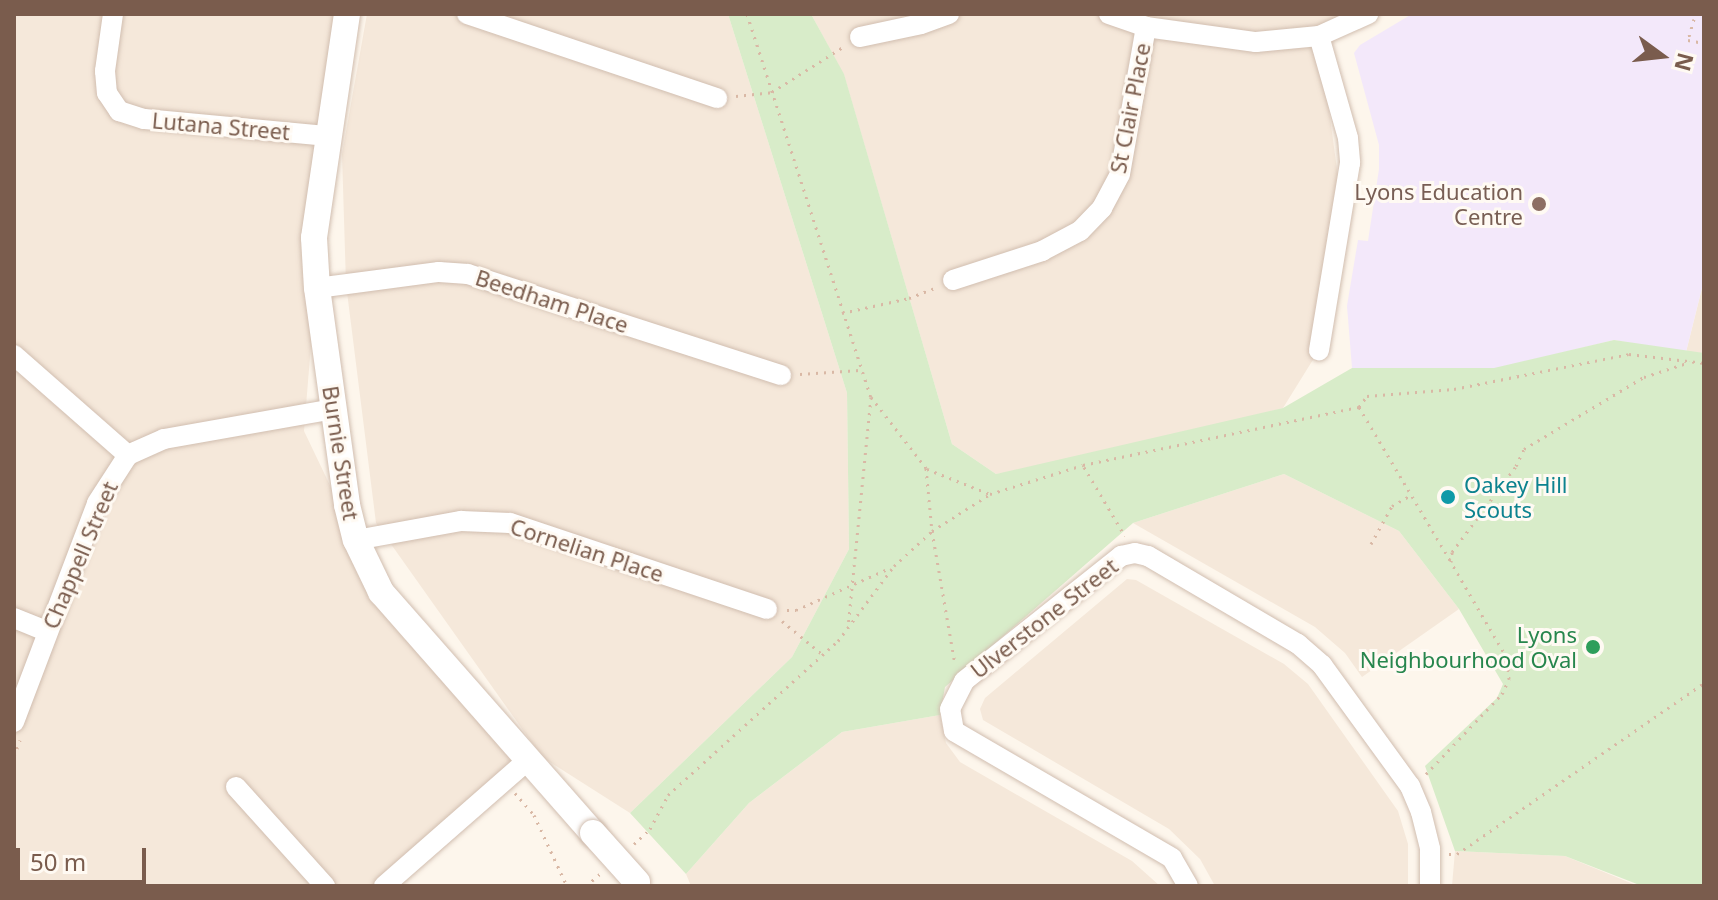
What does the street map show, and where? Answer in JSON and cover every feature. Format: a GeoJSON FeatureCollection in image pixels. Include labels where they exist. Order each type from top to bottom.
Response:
{"type":"FeatureCollection","features":[{"type":"Feature","properties":{"kind":"street","name":"Lutana Street"},"geometry":{"type":"LineString","coordinates":[[113,14],[105,77],[107,93],[119,111],[144,119],[329,136]]}},
{"type":"Feature","properties":{"kind":"street","name":"Burnie Street"},"geometry":{"type":"LineString","coordinates":[[347,14],[314,238],[317,288],[356,540],[381,592],[639,884]]}},
{"type":"Feature","properties":{"kind":"street"},"geometry":{"type":"LineString","coordinates":[[467,14],[717,98]]}},
{"type":"Feature","properties":{"kind":"street"},"geometry":{"type":"LineString","coordinates":[[860,37],[921,24],[949,14]]}},
{"type":"Feature","properties":{"kind":"street"},"geometry":{"type":"LineString","coordinates":[[1109,14],[1146,27],[1256,42],[1319,36],[1368,14]]}},
{"type":"Feature","properties":{"kind":"street","name":"St Clair Place"},"geometry":{"type":"LineString","coordinates":[[953,280],[1042,251],[1080,231],[1102,208],[1120,174],[1146,27]]}},
{"type":"Feature","properties":{"kind":"street"},"geometry":{"type":"LineString","coordinates":[[1319,36],[1348,138],[1350,163],[1319,350]]}},
{"type":"Feature","properties":{"kind":"street","name":"Beedham Place"},"geometry":{"type":"LineString","coordinates":[[317,288],[439,272],[468,274],[781,375]]}},
{"type":"Feature","properties":{"kind":"street"},"geometry":{"type":"LineString","coordinates":[[14,355],[128,455]]}},
{"type":"Feature","properties":{"kind":"street","name":"Chappell Street"},"geometry":{"type":"LineString","coordinates":[[20,724],[47,631],[97,503],[128,455],[164,439],[334,409]]}},
{"type":"Feature","properties":{"kind":"street","name":"Cornelian Place"},"geometry":{"type":"LineString","coordinates":[[356,540],[461,521],[510,523],[767,609]]}},
{"type":"Feature","properties":{"kind":"street","name":"Ulverstone Street"},"geometry":{"type":"LineString","coordinates":[[1188,886],[1172,858],[954,731],[950,709],[964,681],[1121,556],[1135,553],[1148,556],[1298,644],[1322,665],[1410,786],[1421,812],[1430,849],[1430,886]]}},
{"type":"Feature","properties":{"kind":"street"},"geometry":{"type":"LineString","coordinates":[[14,618],[47,631]]}},
{"type":"Feature","properties":{"kind":"street"},"geometry":{"type":"LineString","coordinates":[[384,886],[529,759]]}},
{"type":"Feature","properties":{"kind":"street"},"geometry":{"type":"LineString","coordinates":[[236,787],[325,886]]}},
{"type":"Feature","properties":{"kind":"path"},"geometry":{"type":"LineString","coordinates":[[747,14],[871,397],[926,468],[990,494]]}},
{"type":"Feature","properties":{"kind":"path"},"geometry":{"type":"LineString","coordinates":[[1694,19],[1688,40],[1704,43]]}},
{"type":"Feature","properties":{"kind":"path"},"geometry":{"type":"LineString","coordinates":[[717,98],[772,92],[860,37]]}},
{"type":"Feature","properties":{"kind":"path"},"geometry":{"type":"LineString","coordinates":[[842,313],[909,298],[953,280]]}},
{"type":"Feature","properties":{"kind":"path"},"geometry":{"type":"LineString","coordinates":[[629,848],[650,829],[668,795],[848,627],[894,566],[932,531],[990,494],[1083,465],[1359,407],[1367,396],[1454,389],[1629,354],[1704,363]]}},
{"type":"Feature","properties":{"kind":"path"},"geometry":{"type":"LineString","coordinates":[[1451,562],[1452,552],[1516,466],[1524,449],[1644,377],[1693,361]]}},
{"type":"Feature","properties":{"kind":"path"},"geometry":{"type":"LineString","coordinates":[[781,375],[860,370]]}},
{"type":"Feature","properties":{"kind":"path"},"geometry":{"type":"LineString","coordinates":[[848,627],[855,586],[871,397]]}},
{"type":"Feature","properties":{"kind":"path"},"geometry":{"type":"LineString","coordinates":[[1359,407],[1507,658],[1509,679],[1502,694],[1420,780]]}},
{"type":"Feature","properties":{"kind":"path"},"geometry":{"type":"LineString","coordinates":[[1083,465],[1135,553]]}},
{"type":"Feature","properties":{"kind":"path"},"geometry":{"type":"LineString","coordinates":[[926,468],[932,531],[957,673],[964,681]]}},
{"type":"Feature","properties":{"kind":"path"},"geometry":{"type":"LineString","coordinates":[[1371,544],[1392,506],[1411,495]]}},
{"type":"Feature","properties":{"kind":"path"},"geometry":{"type":"LineString","coordinates":[[767,609],[796,610],[894,566]]}},
{"type":"Feature","properties":{"kind":"path"},"geometry":{"type":"LineString","coordinates":[[767,609],[822,654]]}},
{"type":"Feature","properties":{"kind":"path"},"geometry":{"type":"LineString","coordinates":[[1441,855],[1457,854],[1704,683]]}},
{"type":"Feature","properties":{"kind":"path"},"geometry":{"type":"LineString","coordinates":[[14,756],[20,724]]}},
{"type":"Feature","properties":{"kind":"path"},"geometry":{"type":"LineString","coordinates":[[513,791],[534,815],[567,886]]}},
{"type":"Feature","properties":{"kind":"path"},"geometry":{"type":"LineString","coordinates":[[586,886],[607,867]]}},
{"type":"Feature","properties":{"kind":"shaded area"},"geometry":{"type":"Polygon","coordinates":[[[14,14],[343,14],[326,159],[304,431],[381,592],[537,750],[376,523],[346,284],[342,154],[367,14],[728,14],[847,393],[849,549],[792,657],[630,813],[542,757],[388,886],[14,886],[14,14]]]}},
{"type":"Feature","properties":{"kind":"shaded area"},"geometry":{"type":"Polygon","coordinates":[[[811,14],[1361,14],[1319,36],[1343,214],[1319,350],[1283,408],[1083,465],[996,474],[952,444],[844,75],[811,14]]]}},
{"type":"Feature","properties":{"kind":"shaded area","name":"Lyons Education Centre"},"geometry":{"type":"Polygon","coordinates":[[[1412,14],[1704,14],[1704,280],[1686,352],[1614,340],[1494,369],[1352,368],[1347,306],[1358,240],[1368,241],[1379,169],[1379,145],[1354,53],[1360,45],[1412,14]]]}},
{"type":"Feature","properties":{"kind":"shaded area"},"geometry":{"type":"Polygon","coordinates":[[[1704,280],[1704,355],[1686,352],[1704,280]]]}},
{"type":"Feature","properties":{"kind":"shaded area"},"geometry":{"type":"Polygon","coordinates":[[[1284,474],[1399,531],[1459,609],[1362,677],[1345,653],[1315,627],[1133,523],[1284,474]]]}},
{"type":"Feature","properties":{"kind":"shaded area"},"geometry":{"type":"Polygon","coordinates":[[[1127,579],[1136,580],[1284,664],[1308,684],[1398,811],[1408,844],[1408,886],[1215,886],[1200,859],[1169,829],[983,720],[980,709],[985,698],[1127,579]]]}},
{"type":"Feature","properties":{"kind":"shaded area"},"geometry":{"type":"Polygon","coordinates":[[[940,715],[946,743],[960,762],[1132,861],[1160,886],[691,886],[686,874],[749,803],[842,732],[940,715]]]}},
{"type":"Feature","properties":{"kind":"shaded area"},"geometry":{"type":"Polygon","coordinates":[[[1455,851],[1565,856],[1638,886],[1452,886],[1455,851]]]}},
{"type":"Feature","properties":{"kind":"green space"},"geometry":{"type":"Polygon","coordinates":[[[728,14],[811,14],[844,74],[952,444],[996,474],[1283,408],[1352,368],[1494,368],[1614,340],[1704,353],[1704,886],[1642,886],[1565,856],[1455,851],[1425,766],[1497,698],[1503,684],[1459,609],[1399,531],[1284,474],[1133,523],[945,687],[940,715],[842,732],[749,803],[686,874],[630,813],[792,657],[849,549],[847,393],[728,14]]]}},
{"type":"Feature","properties":{"kind":"place","name":"Lyons Education Centre"},"geometry":{"type":"Point","coordinates":[1539,204]}},
{"type":"Feature","properties":{"kind":"place","name":"Oakey Hill Scouts"},"geometry":{"type":"Point","coordinates":[1448,497]}},
{"type":"Feature","properties":{"kind":"place","name":"Lyons Neighbourhood Oval"},"geometry":{"type":"Point","coordinates":[1593,647]}}]}
